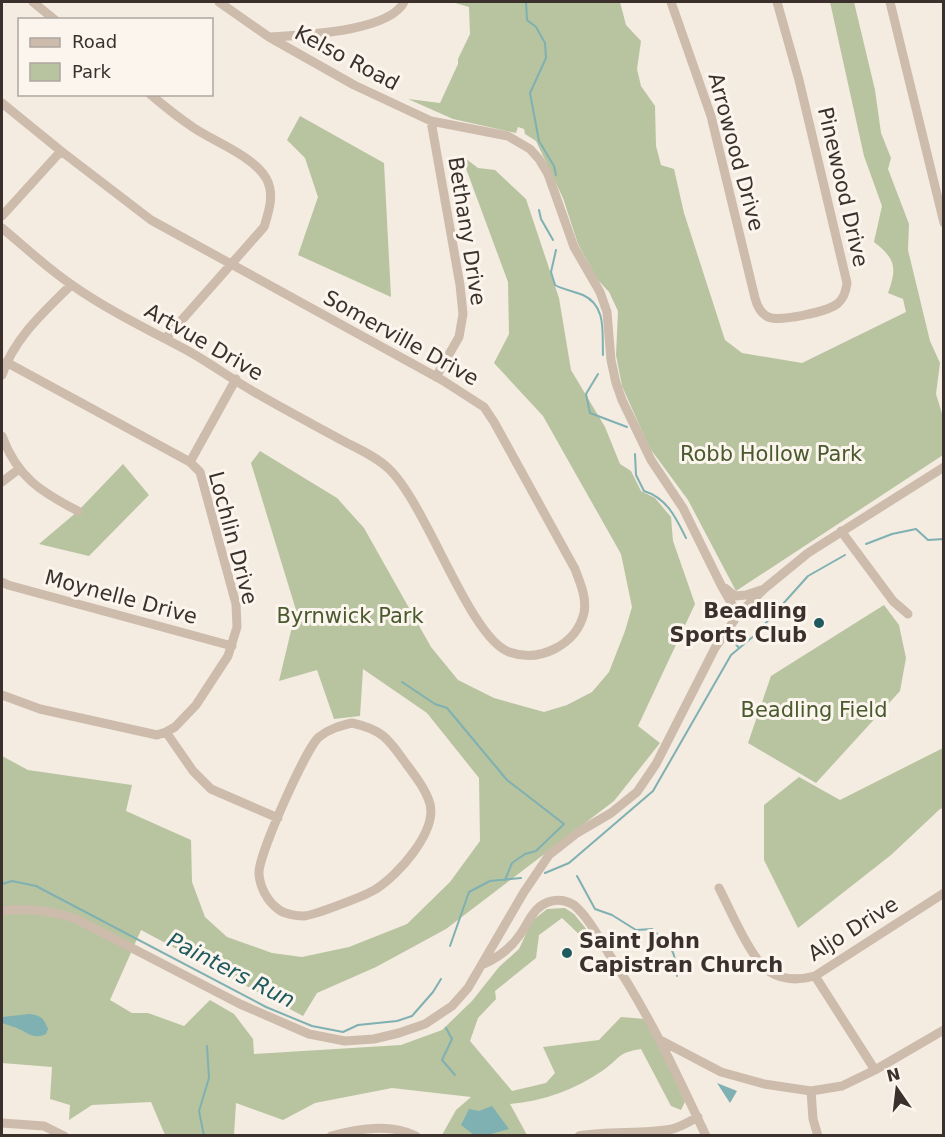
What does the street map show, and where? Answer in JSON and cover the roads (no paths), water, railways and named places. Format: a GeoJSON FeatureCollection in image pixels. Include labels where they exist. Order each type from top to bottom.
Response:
{"type":"FeatureCollection","features":[{"type":"Feature","properties":{"kind":"street"},"geometry":{"type":"LineString","coordinates":[[33,2],[53,18]]}},
{"type":"Feature","properties":{"kind":"street","name":"Kelso Road"},"geometry":{"type":"LineString","coordinates":[[219,2],[269,37],[354,86],[430,121],[508,136],[530,149],[539,159],[548,174],[574,247],[600,292],[607,312],[611,360],[622,400],[651,460],[683,507],[738,615]]}},
{"type":"Feature","properties":{"kind":"street"},"geometry":{"type":"LineString","coordinates":[[269,37],[328,33],[357,26],[389,17],[404,2]]}},
{"type":"Feature","properties":{"kind":"street","name":"Arrowood Drive"},"geometry":{"type":"LineString","coordinates":[[671,2],[704,92],[755,298],[762,313]]}},
{"type":"Feature","properties":{"kind":"street","name":"Pinewood Drive"},"geometry":{"type":"LineString","coordinates":[[762,313],[770,318],[784,319],[829,308],[843,298],[847,284],[799,80],[777,2]]}},
{"type":"Feature","properties":{"kind":"street"},"geometry":{"type":"LineString","coordinates":[[891,2],[939,187],[944,223]]}},
{"type":"Feature","properties":{"kind":"street"},"geometry":{"type":"LineString","coordinates":[[153,96],[193,128],[251,162],[266,178],[271,205],[264,227],[165,339]]}},
{"type":"Feature","properties":{"kind":"street","name":"Somerville Drive"},"geometry":{"type":"LineString","coordinates":[[2,103],[151,220],[436,376],[484,407],[575,569],[584,590],[584,612],[576,630],[563,645],[546,653],[527,656],[508,652],[491,640],[476,618],[396,475]]}},
{"type":"Feature","properties":{"kind":"street","name":"Bethany Drive"},"geometry":{"type":"LineString","coordinates":[[430,121],[460,285],[463,314],[459,337],[436,376]]}},
{"type":"Feature","properties":{"kind":"street"},"geometry":{"type":"LineString","coordinates":[[2,216],[61,151]]}},
{"type":"Feature","properties":{"kind":"street","name":"Artvue Drive"},"geometry":{"type":"LineString","coordinates":[[2,228],[71,285],[236,379],[254,392],[379,461],[396,475]]}},
{"type":"Feature","properties":{"kind":"street"},"geometry":{"type":"LineString","coordinates":[[2,375],[6,362],[19,341],[71,285]]}},
{"type":"Feature","properties":{"kind":"street"},"geometry":{"type":"LineString","coordinates":[[6,362],[190,462]]}},
{"type":"Feature","properties":{"kind":"street","name":"Lochlin Drive"},"geometry":{"type":"LineString","coordinates":[[166,732],[183,720],[219,672],[232,646],[237,627],[236,604],[200,472],[190,462],[236,379]]}},
{"type":"Feature","properties":{"kind":"street"},"geometry":{"type":"LineString","coordinates":[[2,436],[9,455],[29,481],[52,498],[78,511]]}},
{"type":"Feature","properties":{"kind":"street"},"geometry":{"type":"LineString","coordinates":[[2,911],[47,910],[74,918],[282,1023],[309,1034],[345,1041],[374,1039],[425,1024],[452,1006],[468,988],[549,855],[638,792],[656,764],[715,648],[738,615],[764,589],[808,553],[944,467]]}},
{"type":"Feature","properties":{"kind":"street"},"geometry":{"type":"LineString","coordinates":[[2,482],[19,469]]}},
{"type":"Feature","properties":{"kind":"street"},"geometry":{"type":"LineString","coordinates":[[841,531],[893,601],[908,614]]}},
{"type":"Feature","properties":{"kind":"street","name":"Moynelle Drive"},"geometry":{"type":"LineString","coordinates":[[2,582],[232,646]]}},
{"type":"Feature","properties":{"kind":"street"},"geometry":{"type":"LineString","coordinates":[[721,585],[735,596],[764,589]]}},
{"type":"Feature","properties":{"kind":"street"},"geometry":{"type":"LineString","coordinates":[[2,695],[40,709],[146,734],[157,735],[166,732],[193,771],[212,789],[278,818]]}},
{"type":"Feature","properties":{"kind":"street"},"geometry":{"type":"LineString","coordinates":[[352,723],[371,728],[387,738],[422,785],[431,806],[430,824],[424,837],[396,873],[376,889],[304,916],[286,913],[277,908],[265,895],[261,884],[258,872],[260,862],[278,818],[317,739],[331,728],[352,723]]}},
{"type":"Feature","properties":{"kind":"street","name":"Aljo Drive"},"geometry":{"type":"LineString","coordinates":[[719,888],[756,958],[769,972],[798,980],[815,976],[944,893]]}},
{"type":"Feature","properties":{"kind":"street"},"geometry":{"type":"LineString","coordinates":[[483,964],[498,958],[519,937],[530,916],[541,906],[552,901],[563,900],[573,904],[590,924],[662,1041],[706,1136]]}},
{"type":"Feature","properties":{"kind":"street"},"geometry":{"type":"LineString","coordinates":[[815,976],[875,1070]]}},
{"type":"Feature","properties":{"kind":"street"},"geometry":{"type":"LineString","coordinates":[[662,1041],[721,1072],[764,1084],[811,1090],[842,1086],[875,1070],[944,1030]]}},
{"type":"Feature","properties":{"kind":"street"},"geometry":{"type":"LineString","coordinates":[[811,1090],[813,1119],[818,1136]]}},
{"type":"Feature","properties":{"kind":"street"},"geometry":{"type":"LineString","coordinates":[[579,1136],[601,1132],[643,1133],[675,1128],[698,1117]]}},
{"type":"Feature","properties":{"kind":"street"},"geometry":{"type":"LineString","coordinates":[[2,1123],[44,1126],[64,1136]]}},
{"type":"Feature","properties":{"kind":"street"},"geometry":{"type":"LineString","coordinates":[[331,1136],[358,1129],[384,1128],[416,1136]]}},
{"type":"Feature","properties":{"kind":"water"},"geometry":{"type":"Polygon","coordinates":[[[29,1014],[39,1016],[43,1020],[48,1029],[46,1034],[34,1036],[2,1023],[2,1017],[29,1014]]]}},
{"type":"Feature","properties":{"kind":"water"},"geometry":{"type":"Polygon","coordinates":[[[717,1083],[737,1091],[730,1103],[717,1083]]]}},
{"type":"Feature","properties":{"kind":"water"},"geometry":{"type":"Polygon","coordinates":[[[492,1106],[509,1129],[487,1135],[474,1135],[461,1125],[469,1109],[479,1111],[492,1106]]]}},
{"type":"Feature","properties":{"kind":"waterway"},"geometry":{"type":"LineString","coordinates":[[526,2],[527,20],[536,27],[545,43],[546,58],[530,93],[539,141],[554,166],[556,175]]}},
{"type":"Feature","properties":{"kind":"waterway"},"geometry":{"type":"LineString","coordinates":[[539,210],[541,219],[553,240]]}},
{"type":"Feature","properties":{"kind":"waterway"},"geometry":{"type":"LineString","coordinates":[[556,250],[551,272],[555,285],[583,295],[596,306],[602,321],[603,355]]}},
{"type":"Feature","properties":{"kind":"waterway"},"geometry":{"type":"LineString","coordinates":[[598,374],[586,394],[590,413],[627,427]]}},
{"type":"Feature","properties":{"kind":"waterway"},"geometry":{"type":"LineString","coordinates":[[635,454],[636,475],[644,491],[659,498],[665,504],[686,538]]}},
{"type":"Feature","properties":{"kind":"waterway","name":"Painters Run"},"geometry":{"type":"LineString","coordinates":[[866,544],[892,534],[916,529],[928,540],[944,539]]}},
{"type":"Feature","properties":{"kind":"waterway","name":"Painters Run"},"geometry":{"type":"LineString","coordinates":[[545,873],[569,863],[653,791],[731,655],[755,635],[808,576],[845,555]]}},
{"type":"Feature","properties":{"kind":"waterway"},"geometry":{"type":"LineString","coordinates":[[734,642],[739,648]]}},
{"type":"Feature","properties":{"kind":"waterway"},"geometry":{"type":"LineString","coordinates":[[402,682],[435,704],[447,708],[507,780],[564,824],[536,851],[525,854],[512,863],[505,880]]}},
{"type":"Feature","properties":{"kind":"waterway"},"geometry":{"type":"LineString","coordinates":[[577,876],[595,909],[612,915],[636,930],[652,929],[664,940],[674,954],[677,976]]}},
{"type":"Feature","properties":{"kind":"waterway","name":"Painters Run"},"geometry":{"type":"LineString","coordinates":[[450,946],[469,892],[490,881],[521,878]]}},
{"type":"Feature","properties":{"kind":"waterway","name":"Painters Run"},"geometry":{"type":"LineString","coordinates":[[2,884],[12,881],[36,886],[266,1007],[312,1026],[343,1032],[358,1025],[397,1021],[412,1016],[441,979]]}},
{"type":"Feature","properties":{"kind":"waterway"},"geometry":{"type":"LineString","coordinates":[[446,1028],[452,1039],[442,1060],[455,1075]]}},
{"type":"Feature","properties":{"kind":"waterway"},"geometry":{"type":"LineString","coordinates":[[204,1136],[199,1111],[209,1078],[207,1046]]}},
{"type":"Feature","properties":{"kind":"place","name":"Beadling Sports Club"},"geometry":{"type":"Point","coordinates":[819,623]}},
{"type":"Feature","properties":{"kind":"place","name":"Saint John Capistran Church"},"geometry":{"type":"Point","coordinates":[567,953]}},
{"type":"Feature","properties":{"kind":"park label","name":"Robb Hollow Park"},"geometry":{"type":"Point","coordinates":[771,454]}},
{"type":"Feature","properties":{"kind":"park label","name":"Byrnwick Park"},"geometry":{"type":"Point","coordinates":[350,616]}},
{"type":"Feature","properties":{"kind":"park label","name":"Beadling Field"},"geometry":{"type":"Point","coordinates":[814,710]}}]}
